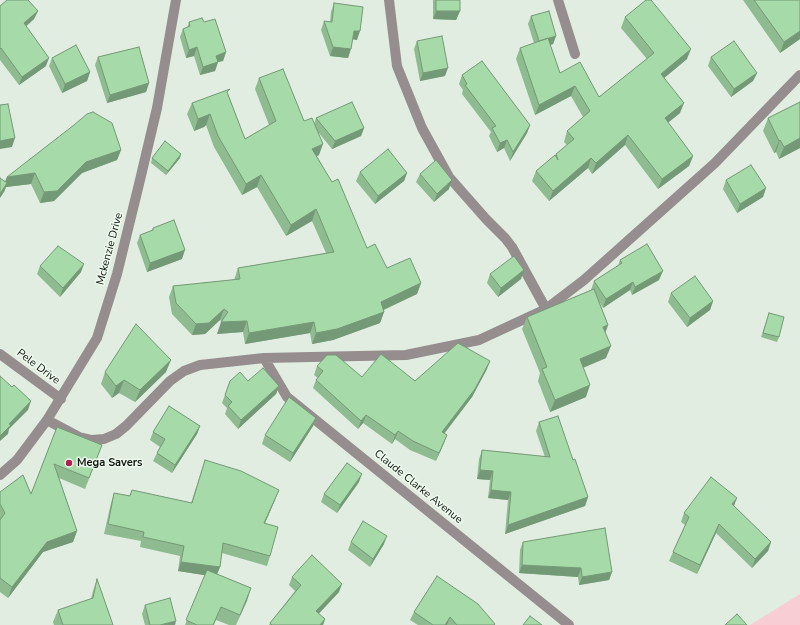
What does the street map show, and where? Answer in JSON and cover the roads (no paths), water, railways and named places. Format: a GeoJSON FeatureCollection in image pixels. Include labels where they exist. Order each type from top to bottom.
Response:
{"type":"FeatureCollection","features":[{"type":"Feature","properties":{"kind":"street","name":"Mckenzie Drive"},"geometry":{"type":"LineString","coordinates":[[0,475],[17,460],[47,420],[97,338],[117,274],[157,108],[176,0]]}},
{"type":"Feature","properties":{"kind":"street"},"geometry":{"type":"LineString","coordinates":[[389,0],[398,66],[422,128],[449,177],[505,238],[512,248],[546,309]]}},
{"type":"Feature","properties":{"kind":"street"},"geometry":{"type":"LineString","coordinates":[[558,0],[574,54]]}},
{"type":"Feature","properties":{"kind":"street"},"geometry":{"type":"LineString","coordinates":[[47,420],[79,437],[92,440],[104,439],[116,434],[126,426],[170,381],[184,371],[200,365],[264,358],[406,355],[478,340],[546,309],[584,280],[715,163],[800,75]]}},
{"type":"Feature","properties":{"kind":"street","name":"Pele Drive"},"geometry":{"type":"LineString","coordinates":[[0,354],[61,399]]}},
{"type":"Feature","properties":{"kind":"street","name":"Claude Clarke Avenue"},"geometry":{"type":"LineString","coordinates":[[264,358],[287,397],[569,625]]}},
{"type":"Feature","properties":{"kind":"place","name":"Mega Savers"},"geometry":{"type":"Point","coordinates":[69,463]}}]}
